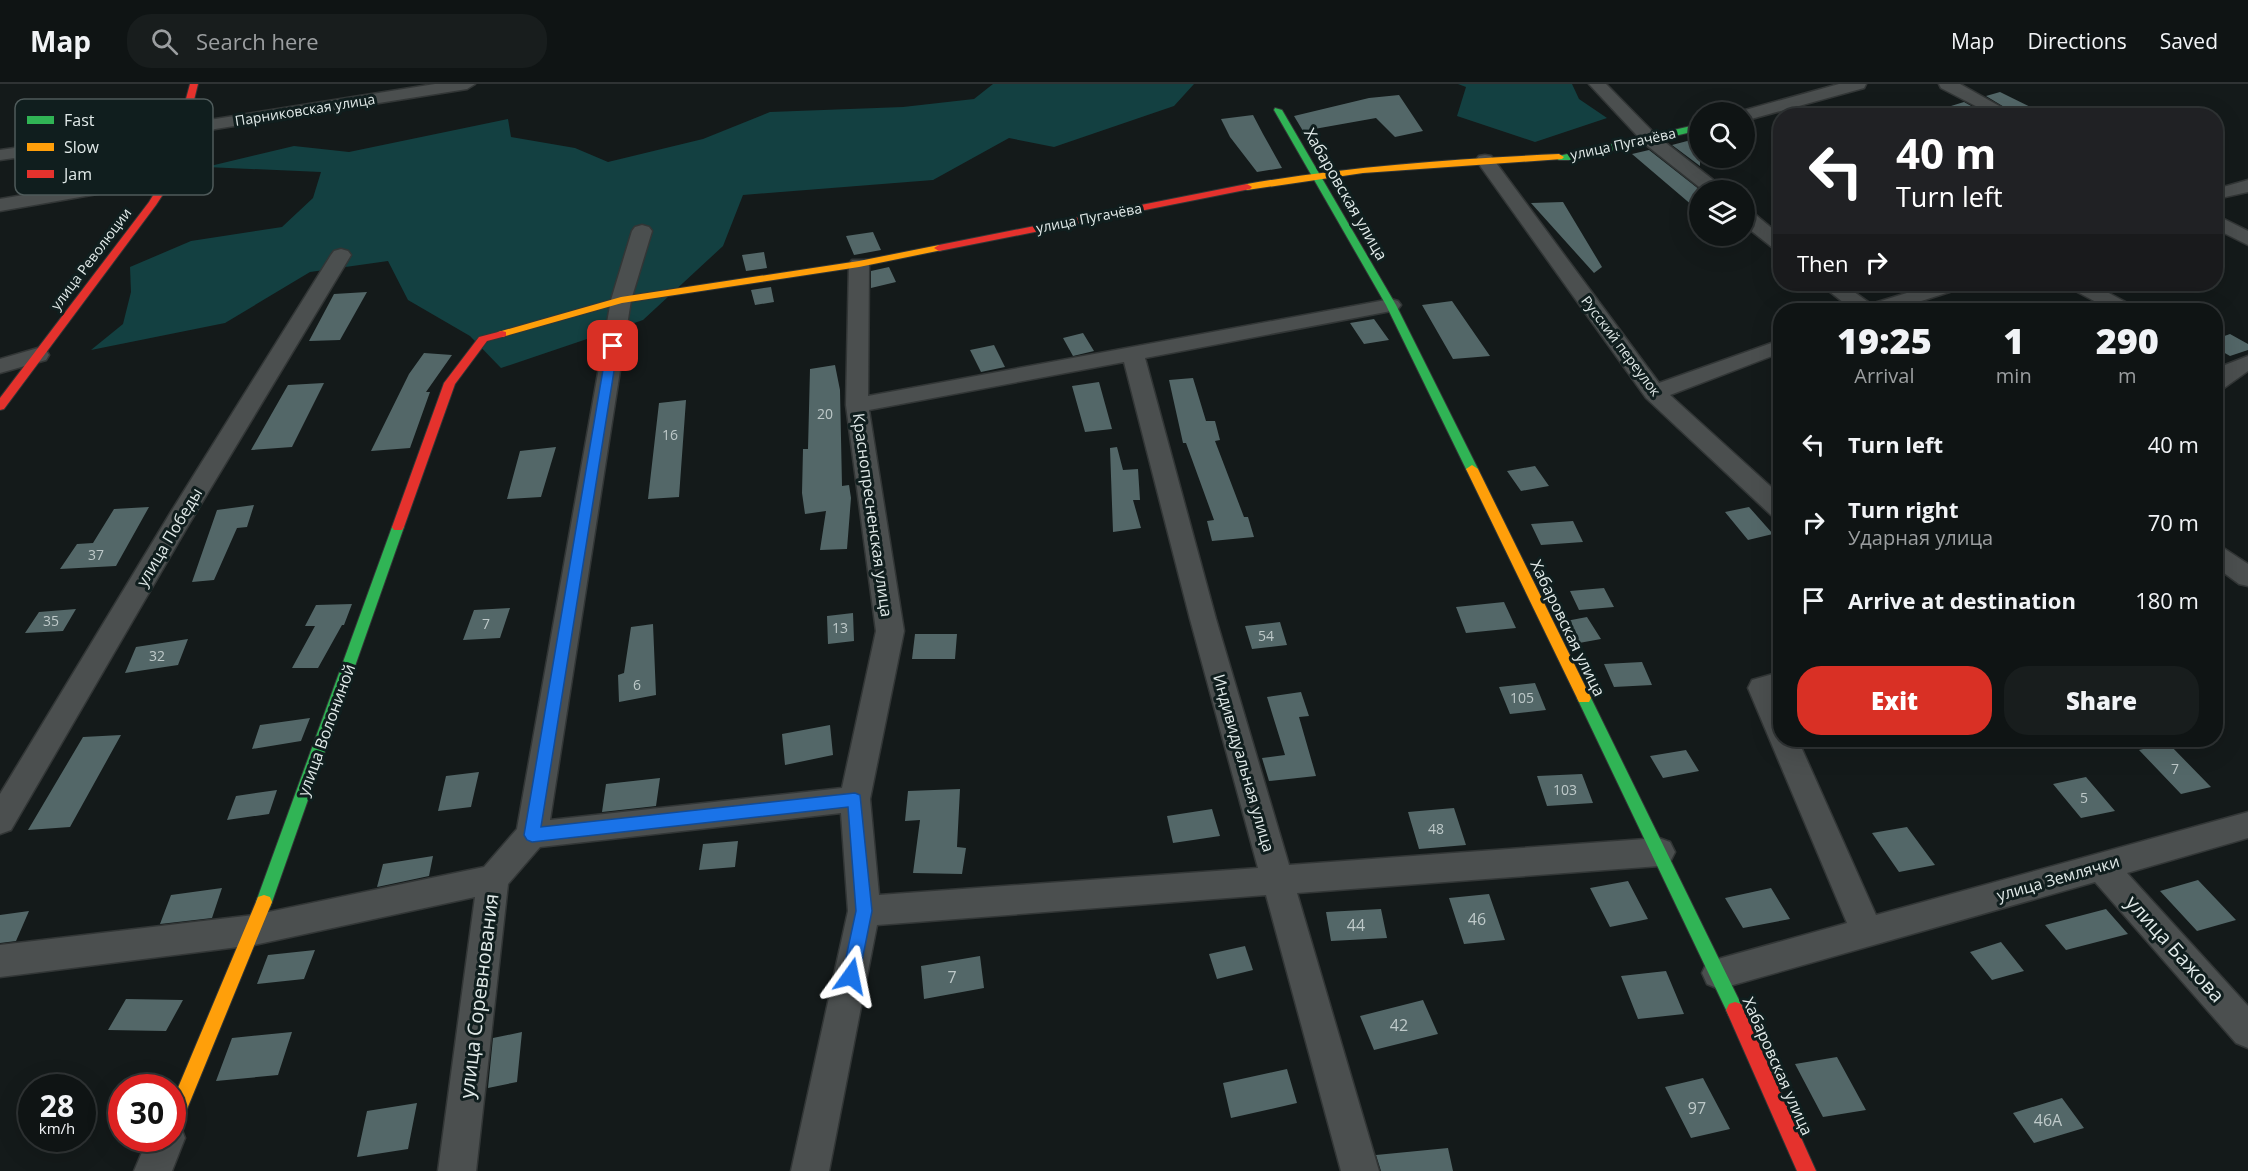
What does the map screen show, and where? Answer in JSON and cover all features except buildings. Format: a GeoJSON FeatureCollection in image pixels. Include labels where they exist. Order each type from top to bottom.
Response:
{"type":"FeatureCollection","features":[{"type":"Feature","properties":{"kind":"street","name":"улица Революции"},"geometry":{"type":"LineString","coordinates":[[191,99],[194,84]]}},
{"type":"Feature","properties":{"kind":"street","name":"Парниковская улица"},"geometry":{"type":"LineString","coordinates":[[213,124],[467,84]]}},
{"type":"Feature","properties":{"kind":"street"},"geometry":{"type":"LineString","coordinates":[[1597,84],[1651,140],[1701,180]]}},
{"type":"Feature","properties":{"kind":"street"},"geometry":{"type":"LineString","coordinates":[[1773,108],[1858,84]]}},
{"type":"Feature","properties":{"kind":"street"},"geometry":{"type":"LineString","coordinates":[[1947,84],[1994,108]]}},
{"type":"Feature","properties":{"kind":"street"},"geometry":{"type":"LineString","coordinates":[[1788,104],[1794,108]]}},
{"type":"Feature","properties":{"kind":"street"},"geometry":{"type":"LineString","coordinates":[[1755,113],[1773,108]]}},
{"type":"Feature","properties":{"kind":"street","name":"Хабаровская улица"},"geometry":{"type":"LineString","coordinates":[[1278,110],[1313,174],[1391,305],[1719,973],[1807,1171]]}},
{"type":"Feature","properties":{"kind":"street","name":"улица Пугачёва"},"geometry":{"type":"LineString","coordinates":[[483,339],[621,300],[859,264],[1313,174],[1445,161],[1574,157],[1689,130]]}},
{"type":"Feature","properties":{"kind":"street","name":"Парниковская улица"},"geometry":{"type":"LineString","coordinates":[[0,155],[15,153]]}},
{"type":"Feature","properties":{"kind":"street","name":"Русский переулок"},"geometry":{"type":"LineString","coordinates":[[1485,160],[1654,393],[1773,503]]}},
{"type":"Feature","properties":{"kind":"street"},"geometry":{"type":"LineString","coordinates":[[2223,192],[2248,186]]}},
{"type":"Feature","properties":{"kind":"street"},"geometry":{"type":"LineString","coordinates":[[0,205],[59,195]]}},
{"type":"Feature","properties":{"kind":"street","name":"улица Революции"},"geometry":{"type":"LineString","coordinates":[[0,406],[158,195]]}},
{"type":"Feature","properties":{"kind":"street"},"geometry":{"type":"LineString","coordinates":[[1755,224],[1773,238]]}},
{"type":"Feature","properties":{"kind":"street"},"geometry":{"type":"LineString","coordinates":[[2223,226],[2248,239]]}},
{"type":"Feature","properties":{"kind":"street"},"geometry":{"type":"LineString","coordinates":[[642,231],[621,300],[532,835],[855,799]]}},
{"type":"Feature","properties":{"kind":"street","name":"улица Победы"},"geometry":{"type":"LineString","coordinates":[[0,821],[178,520],[341,255]]}},
{"type":"Feature","properties":{"kind":"street","name":"Краснопресненская улица"},"geometry":{"type":"LineString","coordinates":[[810,1171],[864,911],[855,799],[890,631],[857,405],[859,264]]}},
{"type":"Feature","properties":{"kind":"street"},"geometry":{"type":"LineString","coordinates":[[1840,291],[1856,303]]}},
{"type":"Feature","properties":{"kind":"street"},"geometry":{"type":"LineString","coordinates":[[1896,303],[1933,291]]}},
{"type":"Feature","properties":{"kind":"street"},"geometry":{"type":"LineString","coordinates":[[2090,291],[2113,303]]}},
{"type":"Feature","properties":{"kind":"street"},"geometry":{"type":"LineString","coordinates":[[857,405],[1391,305]]}},
{"type":"Feature","properties":{"kind":"street","name":"улица Волониной"},"geometry":{"type":"LineString","coordinates":[[186,1092],[254,930],[450,383],[483,339]]}},
{"type":"Feature","properties":{"kind":"street"},"geometry":{"type":"LineString","coordinates":[[1654,393],[1773,349]]}},
{"type":"Feature","properties":{"kind":"street","name":"Индивидуальная улица"},"geometry":{"type":"LineString","coordinates":[[1133,354],[1203,619],[1360,1171]]}},
{"type":"Feature","properties":{"kind":"street"},"geometry":{"type":"LineString","coordinates":[[0,366],[39,355]]}},
{"type":"Feature","properties":{"kind":"street"},"geometry":{"type":"LineString","coordinates":[[2223,563],[2248,577]]}},
{"type":"Feature","properties":{"kind":"street"},"geometry":{"type":"LineString","coordinates":[[1773,685],[1762,688],[1773,714]]}},
{"type":"Feature","properties":{"kind":"street"},"geometry":{"type":"LineString","coordinates":[[1787,747],[1867,932]]}},
{"type":"Feature","properties":{"kind":"street","name":"улица Землячки"},"geometry":{"type":"LineString","coordinates":[[1719,973],[2248,825]]}},
{"type":"Feature","properties":{"kind":"street","name":"улица Соревнования"},"geometry":{"type":"LineString","coordinates":[[457,1171],[493,879],[532,835]]}},
{"type":"Feature","properties":{"kind":"street"},"geometry":{"type":"LineString","coordinates":[[864,911],[1659,852]]}},
{"type":"Feature","properties":{"kind":"street","name":"улица Бажова"},"geometry":{"type":"LineString","coordinates":[[2102,866],[2248,1031]]}},
{"type":"Feature","properties":{"kind":"street"},"geometry":{"type":"LineString","coordinates":[[0,961],[254,930],[493,879]]}},
{"type":"Feature","properties":{"kind":"street"},"geometry":{"type":"LineString","coordinates":[[153,1171],[161,1152]]}},
{"type":"Feature","properties":{"kind":"shaded area"},"geometry":{"type":"Polygon","coordinates":[[[993,84],[1194,84],[1174,106],[1054,147],[1009,138],[933,180],[743,195],[723,246],[643,320],[501,368],[470,336],[408,300],[388,261],[310,272],[225,323],[91,350],[123,324],[131,292],[130,267],[191,241],[282,227],[313,198],[321,172],[213,167],[213,165],[294,146],[349,152],[508,119],[511,137],[575,148],[608,162],[703,139],[770,112],[903,107],[974,99],[993,84]]]}},
{"type":"Feature","properties":{"kind":"shaded area"},"geometry":{"type":"Polygon","coordinates":[[[1458,84],[1572,84],[1579,99],[1607,118],[1535,142],[1457,116],[1466,87],[1458,84]]]}},
{"type":"Feature","properties":{"kind":"traffic: fast"},"geometry":{"type":"LineString","coordinates":[[1278,110],[1391,305],[1472,469]]}},
{"type":"Feature","properties":{"kind":"traffic: fast"},"geometry":{"type":"LineString","coordinates":[[1559,157],[1573,157],[1689,130]]}},
{"type":"Feature","properties":{"kind":"traffic: fast"},"geometry":{"type":"LineString","coordinates":[[264,902],[398,527]]}},
{"type":"Feature","properties":{"kind":"traffic: fast"},"geometry":{"type":"LineString","coordinates":[[1584,698],[1735,1010]]}},
{"type":"Feature","properties":{"kind":"traffic: slow"},"geometry":{"type":"LineString","coordinates":[[1247,187],[1324,174],[1402,166],[1559,157]]}},
{"type":"Feature","properties":{"kind":"traffic: slow"},"geometry":{"type":"LineString","coordinates":[[502,334],[621,300],[859,264],[939,248]]}},
{"type":"Feature","properties":{"kind":"traffic: slow"},"geometry":{"type":"LineString","coordinates":[[1472,469],[1584,698]]}},
{"type":"Feature","properties":{"kind":"traffic: slow"},"geometry":{"type":"LineString","coordinates":[[186,1091],[264,902]]}},
{"type":"Feature","properties":{"kind":"traffic: jam"},"geometry":{"type":"LineString","coordinates":[[190,99],[194,84]]}},
{"type":"Feature","properties":{"kind":"traffic: jam"},"geometry":{"type":"LineString","coordinates":[[939,248],[1247,187]]}},
{"type":"Feature","properties":{"kind":"traffic: jam"},"geometry":{"type":"LineString","coordinates":[[0,406],[158,195]]}},
{"type":"Feature","properties":{"kind":"traffic: jam"},"geometry":{"type":"LineString","coordinates":[[398,527],[450,383],[483,339],[502,334]]}},
{"type":"Feature","properties":{"kind":"traffic: jam"},"geometry":{"type":"LineString","coordinates":[[1735,1010],[1807,1171]]}},
{"type":"Feature","properties":{"kind":"route"},"geometry":{"type":"LineString","coordinates":[[613,346],[532,835],[855,799],[864,911],[851,976]]}}]}
